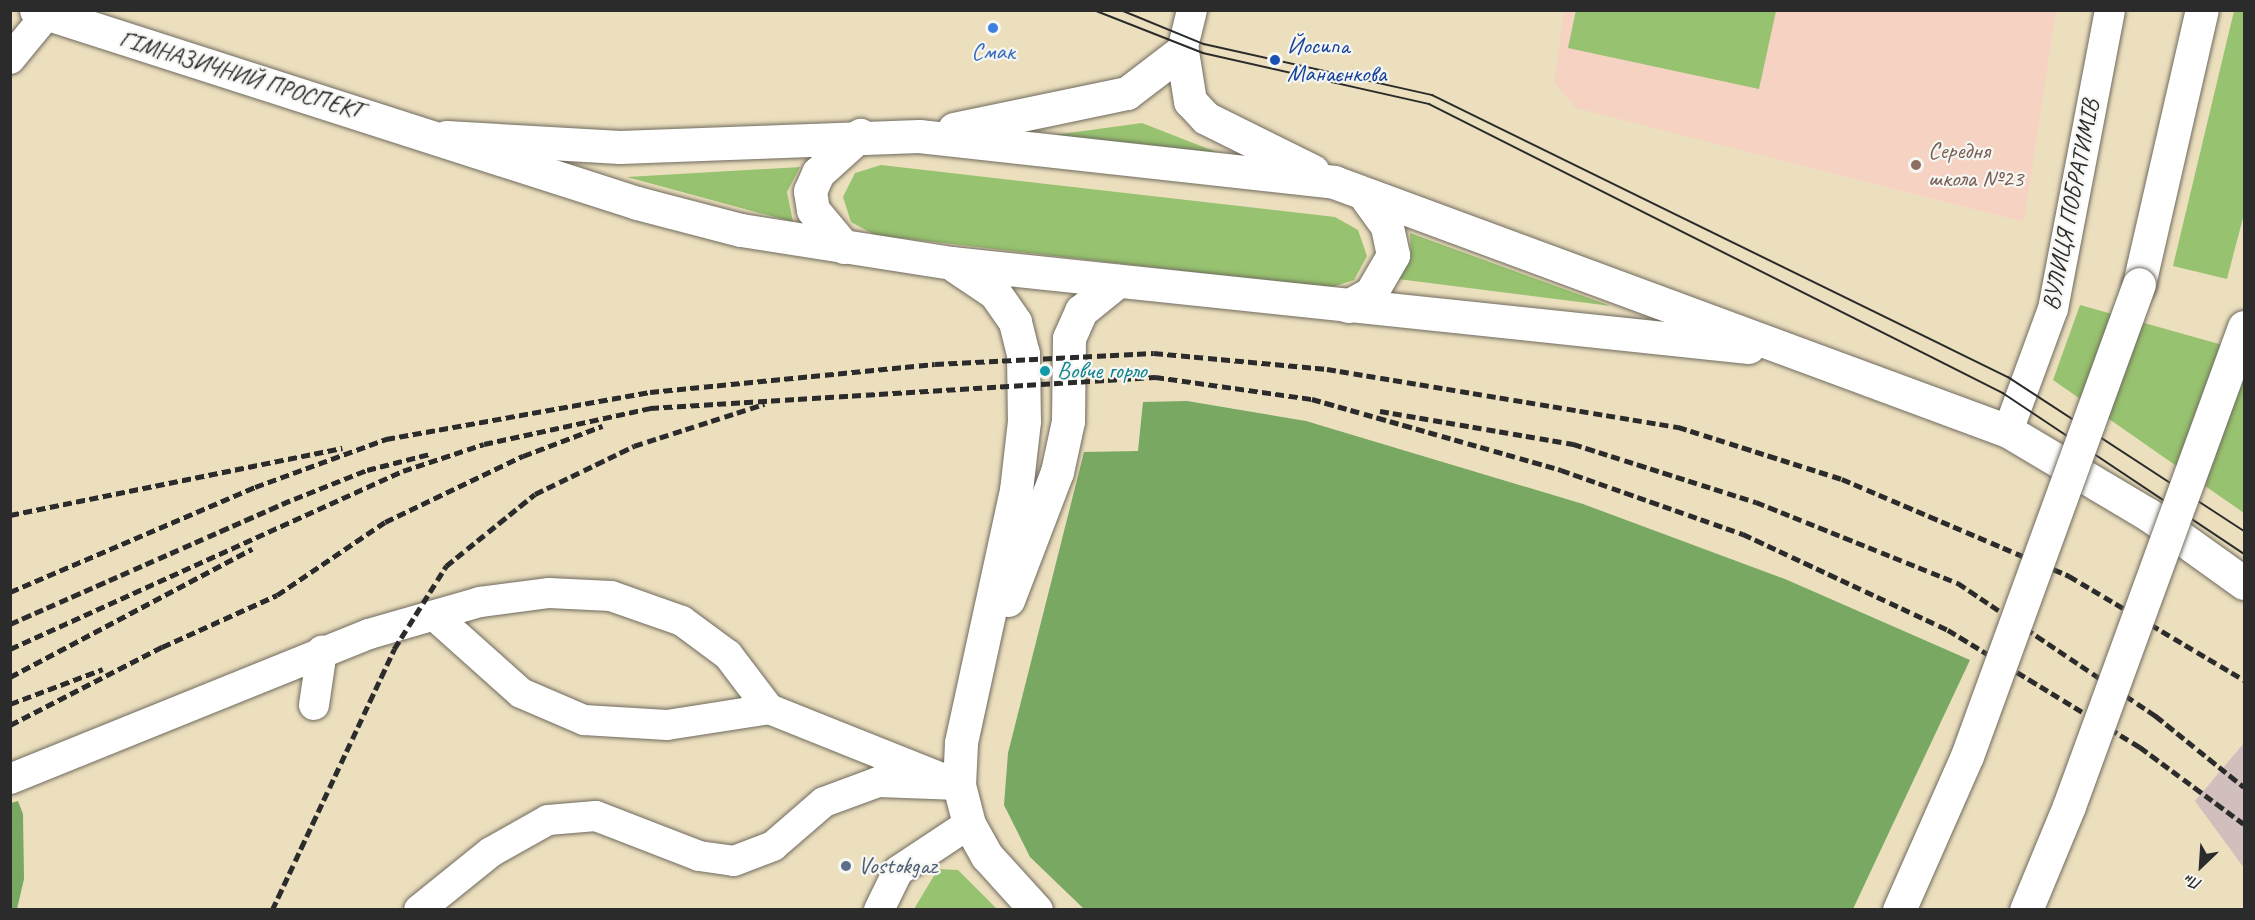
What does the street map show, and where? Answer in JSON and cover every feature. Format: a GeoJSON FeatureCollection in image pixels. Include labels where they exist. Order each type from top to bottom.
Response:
{"type":"FeatureCollection","features":[{"type":"Feature","properties":{"kind":"main road"},"geometry":{"type":"LineString","coordinates":[[1899,909],[1967,756],[2139,284],[2202,10]]}},
{"type":"Feature","properties":{"kind":"main road","name":"ГІМНАЗИЧНИЙ ПРОСПЕКТ"},"geometry":{"type":"LineString","coordinates":[[42,12],[446,137],[637,203],[741,230],[951,263],[1778,350]]}},
{"type":"Feature","properties":{"kind":"main road"},"geometry":{"type":"LineString","coordinates":[[919,136],[1127,93],[1182,51],[1190,101],[1206,118],[1367,198],[1640,291],[1778,350],[2008,431],[2149,515],[2244,583]]}},
{"type":"Feature","properties":{"kind":"main road"},"geometry":{"type":"LineString","coordinates":[[844,248],[813,210],[810,190],[831,158],[860,135]]}},
{"type":"Feature","properties":{"kind":"main road","name":"ГІМНАЗИЧНИЙ ПРОСПЕКТ"},"geometry":{"type":"LineString","coordinates":[[446,137],[620,147],[860,135],[919,136]]}},
{"type":"Feature","properties":{"kind":"main road"},"geometry":{"type":"LineString","coordinates":[[919,136],[1334,182]]}},
{"type":"Feature","properties":{"kind":"main road"},"geometry":{"type":"LineString","coordinates":[[1348,306],[1371,293],[1393,255],[1386,226],[1367,198]]}},
{"type":"Feature","properties":{"kind":"main road"},"geometry":{"type":"LineString","coordinates":[[951,263],[995,292],[1015,322],[1023,353],[1024,421],[1016,490],[975,669],[959,785],[969,824],[987,856],[1036,909]]}},
{"type":"Feature","properties":{"kind":"main road"},"geometry":{"type":"LineString","coordinates":[[975,669],[1057,472],[1068,421],[1069,338],[1081,311],[1118,281]]}},
{"type":"Feature","properties":{"kind":"main road"},"geometry":{"type":"LineString","coordinates":[[2026,909],[2069,806],[2244,327]]}},
{"type":"Feature","properties":{"kind":"street"},"geometry":{"type":"LineString","coordinates":[[1182,51],[1192,10]]}},
{"type":"Feature","properties":{"kind":"street","name":"ВУЛИЦЯ ПОБРАТИМІВ"},"geometry":{"type":"LineString","coordinates":[[2008,431],[2053,309],[2110,10]]}},
{"type":"Feature","properties":{"kind":"street"},"geometry":{"type":"LineString","coordinates":[[10,59],[42,12]]}},
{"type":"Feature","properties":{"kind":"street"},"geometry":{"type":"LineString","coordinates":[[10,779],[322,651],[480,602],[549,593],[611,596],[682,621],[728,655],[770,709],[959,785]]}},
{"type":"Feature","properties":{"kind":"street"},"geometry":{"type":"LineString","coordinates":[[436,616],[522,693],[584,720],[668,725],[770,709]]}},
{"type":"Feature","properties":{"kind":"street"},"geometry":{"type":"LineString","coordinates":[[314,705],[322,651]]}},
{"type":"Feature","properties":{"kind":"street"},"geometry":{"type":"LineString","coordinates":[[419,909],[490,852],[548,820],[596,816],[699,856],[734,861],[773,846],[824,802],[878,782],[959,785]]}},
{"type":"Feature","properties":{"kind":"street"},"geometry":{"type":"LineString","coordinates":[[879,909],[898,871],[916,854],[969,824]]}},
{"type":"Feature","properties":{"kind":"shaded area","name":"Середня школа №23"},"geometry":{"type":"Polygon","coordinates":[[[1564,11],[2056,11],[2024,222],[1576,108],[1554,83],[1564,11]]]}},
{"type":"Feature","properties":{"kind":"shaded area"},"geometry":{"type":"Polygon","coordinates":[[[2244,743],[2244,868],[2195,801],[2244,743]]]}},
{"type":"Feature","properties":{"kind":"green space"},"geometry":{"type":"Polygon","coordinates":[[[1576,10],[1776,11],[1759,89],[1568,48],[1576,10]]]}},
{"type":"Feature","properties":{"kind":"green space"},"geometry":{"type":"Polygon","coordinates":[[[2234,11],[2244,11],[2244,214],[2227,279],[2173,266],[2234,11]]]}},
{"type":"Feature","properties":{"kind":"green space"},"geometry":{"type":"Polygon","coordinates":[[[1142,123],[1234,159],[1039,137],[1142,123]]]}},
{"type":"Feature","properties":{"kind":"green space"},"geometry":{"type":"Polygon","coordinates":[[[881,165],[1335,217],[1358,230],[1367,256],[1354,280],[1329,288],[875,235],[851,222],[843,197],[855,173],[881,165]]]}},
{"type":"Feature","properties":{"kind":"green space"},"geometry":{"type":"Polygon","coordinates":[[[800,167],[787,192],[793,222],[627,177],[800,167]]]}},
{"type":"Feature","properties":{"kind":"green space"},"geometry":{"type":"Polygon","coordinates":[[[1410,233],[1611,306],[1398,279],[1411,258],[1410,233]]]}},
{"type":"Feature","properties":{"kind":"green space"},"geometry":{"type":"Polygon","coordinates":[[[2080,305],[2244,351],[2244,513],[2053,380],[2080,305]]]}},
{"type":"Feature","properties":{"kind":"green space"},"geometry":{"type":"Polygon","coordinates":[[[1187,401],[1306,421],[1583,504],[1785,579],[1970,660],[1853,909],[1084,909],[1030,857],[1004,805],[1008,753],[1084,452],[1138,451],[1143,402],[1187,401]]]}},
{"type":"Feature","properties":{"kind":"green space"},"geometry":{"type":"Polygon","coordinates":[[[18,801],[23,814],[24,879],[17,909],[11,909],[11,803],[18,801]]]}},
{"type":"Feature","properties":{"kind":"green space"},"geometry":{"type":"Polygon","coordinates":[[[938,869],[958,870],[997,909],[914,909],[938,869]]]}},
{"type":"Feature","properties":{"kind":"tram line"},"geometry":{"type":"LineString","coordinates":[[1094,10],[1203,53],[1429,104],[2003,393],[2244,554]]}},
{"type":"Feature","properties":{"kind":"tram line"},"geometry":{"type":"LineString","coordinates":[[1121,10],[1204,44],[1432,95],[2008,377],[2244,531]]}},
{"type":"Feature","properties":{"kind":"railway"},"geometry":{"type":"LineString","coordinates":[[10,592],[255,487],[386,439],[650,392],[935,364],[1154,353],[1327,369],[1678,427],[1842,479],[2069,576],[2244,680]]}},
{"type":"Feature","properties":{"kind":"railway"},"geometry":{"type":"LineString","coordinates":[[10,649],[403,471],[484,444],[650,408],[1155,377],[1312,399],[1561,470],[1743,534],[1948,630],[2140,747],[2244,824]]}},
{"type":"Feature","properties":{"kind":"railway"},"geometry":{"type":"LineString","coordinates":[[272,910],[394,649],[446,566],[535,494],[634,446],[764,404]]}},
{"type":"Feature","properties":{"kind":"railway"},"geometry":{"type":"LineString","coordinates":[[1380,411],[1573,444],[1756,502],[1958,583],[2156,716],[2244,787]]}},
{"type":"Feature","properties":{"kind":"railway"},"geometry":{"type":"LineString","coordinates":[[10,725],[162,647],[277,595],[385,522],[523,456],[602,426]]}},
{"type":"Feature","properties":{"kind":"railway"},"geometry":{"type":"LineString","coordinates":[[10,515],[342,448]]}},
{"type":"Feature","properties":{"kind":"railway"},"geometry":{"type":"LineString","coordinates":[[10,624],[294,499],[367,470],[430,454]]}},
{"type":"Feature","properties":{"kind":"railway"},"geometry":{"type":"LineString","coordinates":[[10,677],[252,549]]}},
{"type":"Feature","properties":{"kind":"railway"},"geometry":{"type":"LineString","coordinates":[[10,704],[103,669]]}},
{"type":"Feature","properties":{"kind":"place","name":"Смак"},"geometry":{"type":"Point","coordinates":[993,28]}},
{"type":"Feature","properties":{"kind":"place","name":"Йосипа Манаєнкова"},"geometry":{"type":"Point","coordinates":[1275,60]}},
{"type":"Feature","properties":{"kind":"place","name":"Середня школа №23"},"geometry":{"type":"Point","coordinates":[1916,165]}},
{"type":"Feature","properties":{"kind":"place","name":"Вовче горло"},"geometry":{"type":"Point","coordinates":[1045,371]}},
{"type":"Feature","properties":{"kind":"place","name":"Vostokgaz"},"geometry":{"type":"Point","coordinates":[846,866]}}]}
